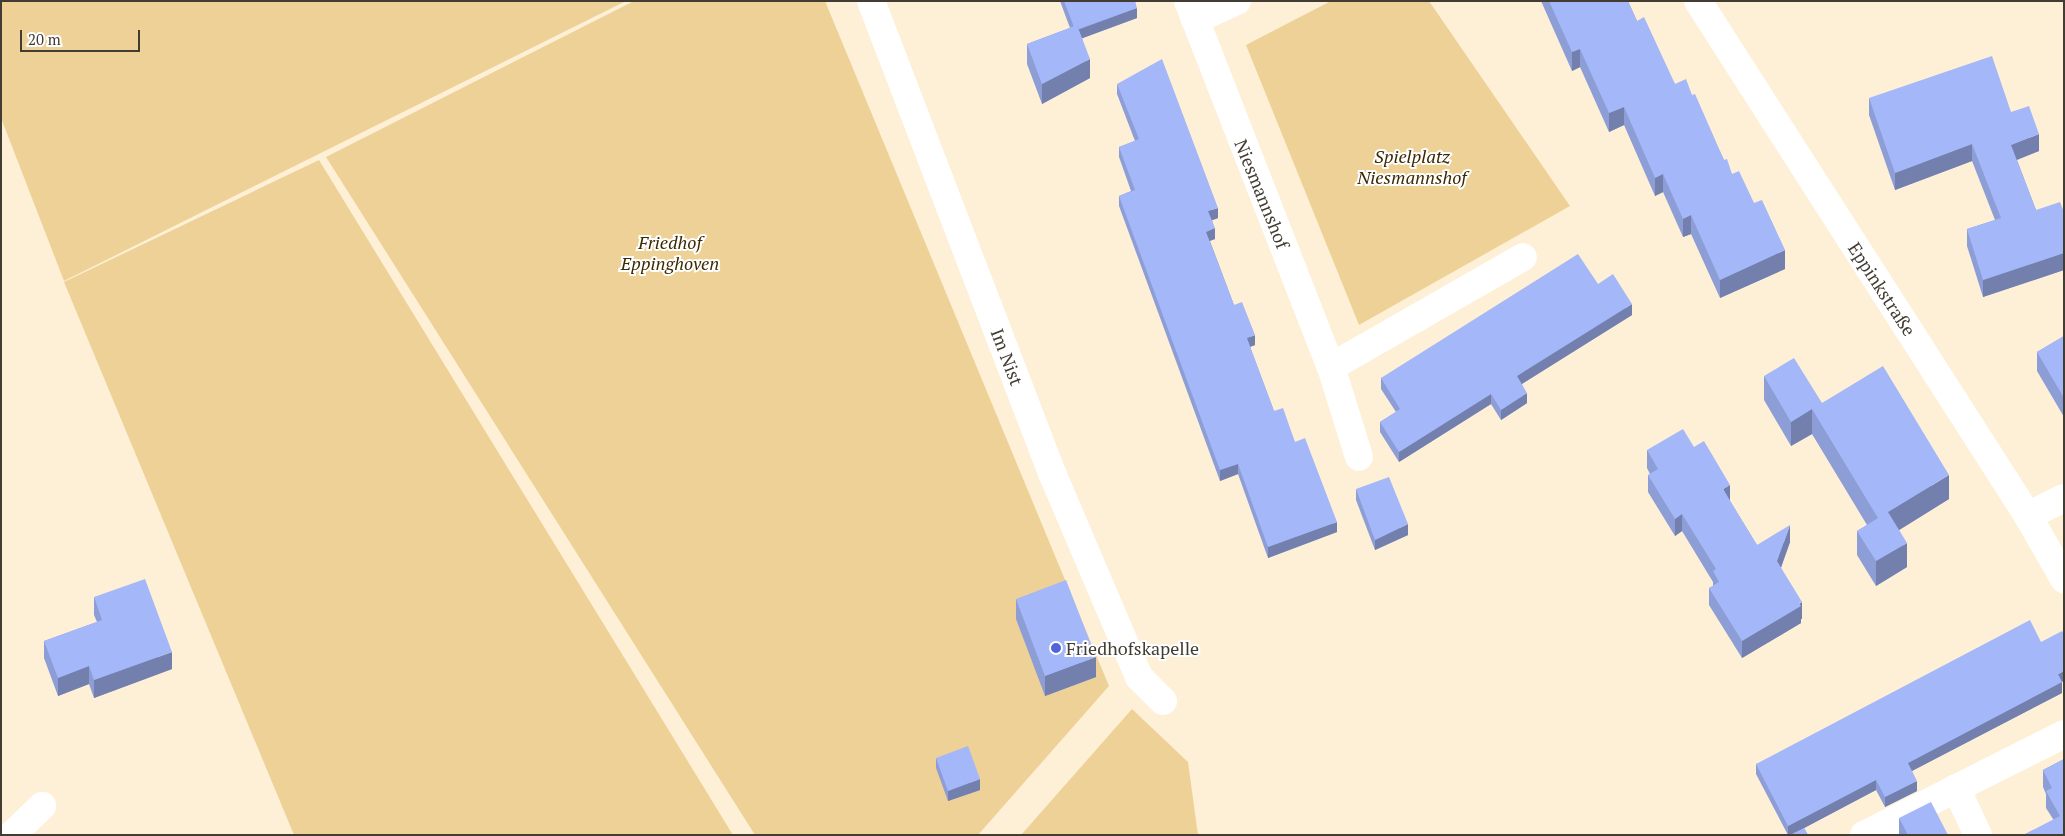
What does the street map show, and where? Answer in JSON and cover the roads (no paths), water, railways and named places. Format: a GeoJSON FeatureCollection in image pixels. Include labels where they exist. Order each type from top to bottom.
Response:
{"type":"FeatureCollection","features":[{"type":"Feature","properties":{"kind":"street","name":"Im Nist"},"geometry":{"type":"LineString","coordinates":[[871,1],[1052,473],[1139,677],[1163,701]]}},
{"type":"Feature","properties":{"kind":"street","name":"Niesmannshof"},"geometry":{"type":"LineString","coordinates":[[1237,1],[1191,11],[1331,367],[1359,458]]}},
{"type":"Feature","properties":{"kind":"street","name":"Eppinkstraße"},"geometry":{"type":"LineString","coordinates":[[1698,1],[2028,516],[2064,579]]}},
{"type":"Feature","properties":{"kind":"street"},"geometry":{"type":"LineString","coordinates":[[1331,367],[1523,257]]}},
{"type":"Feature","properties":{"kind":"street"},"geometry":{"type":"LineString","coordinates":[[2028,516],[2064,498]]}},
{"type":"Feature","properties":{"kind":"street"},"geometry":{"type":"LineString","coordinates":[[1864,835],[2064,734]]}},
{"type":"Feature","properties":{"kind":"street"},"geometry":{"type":"LineString","coordinates":[[1956,788],[1978,835]]}},
{"type":"Feature","properties":{"kind":"street"},"geometry":{"type":"LineString","coordinates":[[12,835],[42,806]]}},
{"type":"Feature","properties":{"kind":"place","name":"Friedhofskapelle"},"geometry":{"type":"Point","coordinates":[1056,648]}},
{"type":"Feature","properties":{"kind":"park label","name":"Spielplatz Niesmannshof"},"geometry":{"type":"Point","coordinates":[1412,167]}},
{"type":"Feature","properties":{"kind":"park label","name":"Friedhof Eppinghoven"},"geometry":{"type":"Point","coordinates":[670,253]}}]}
